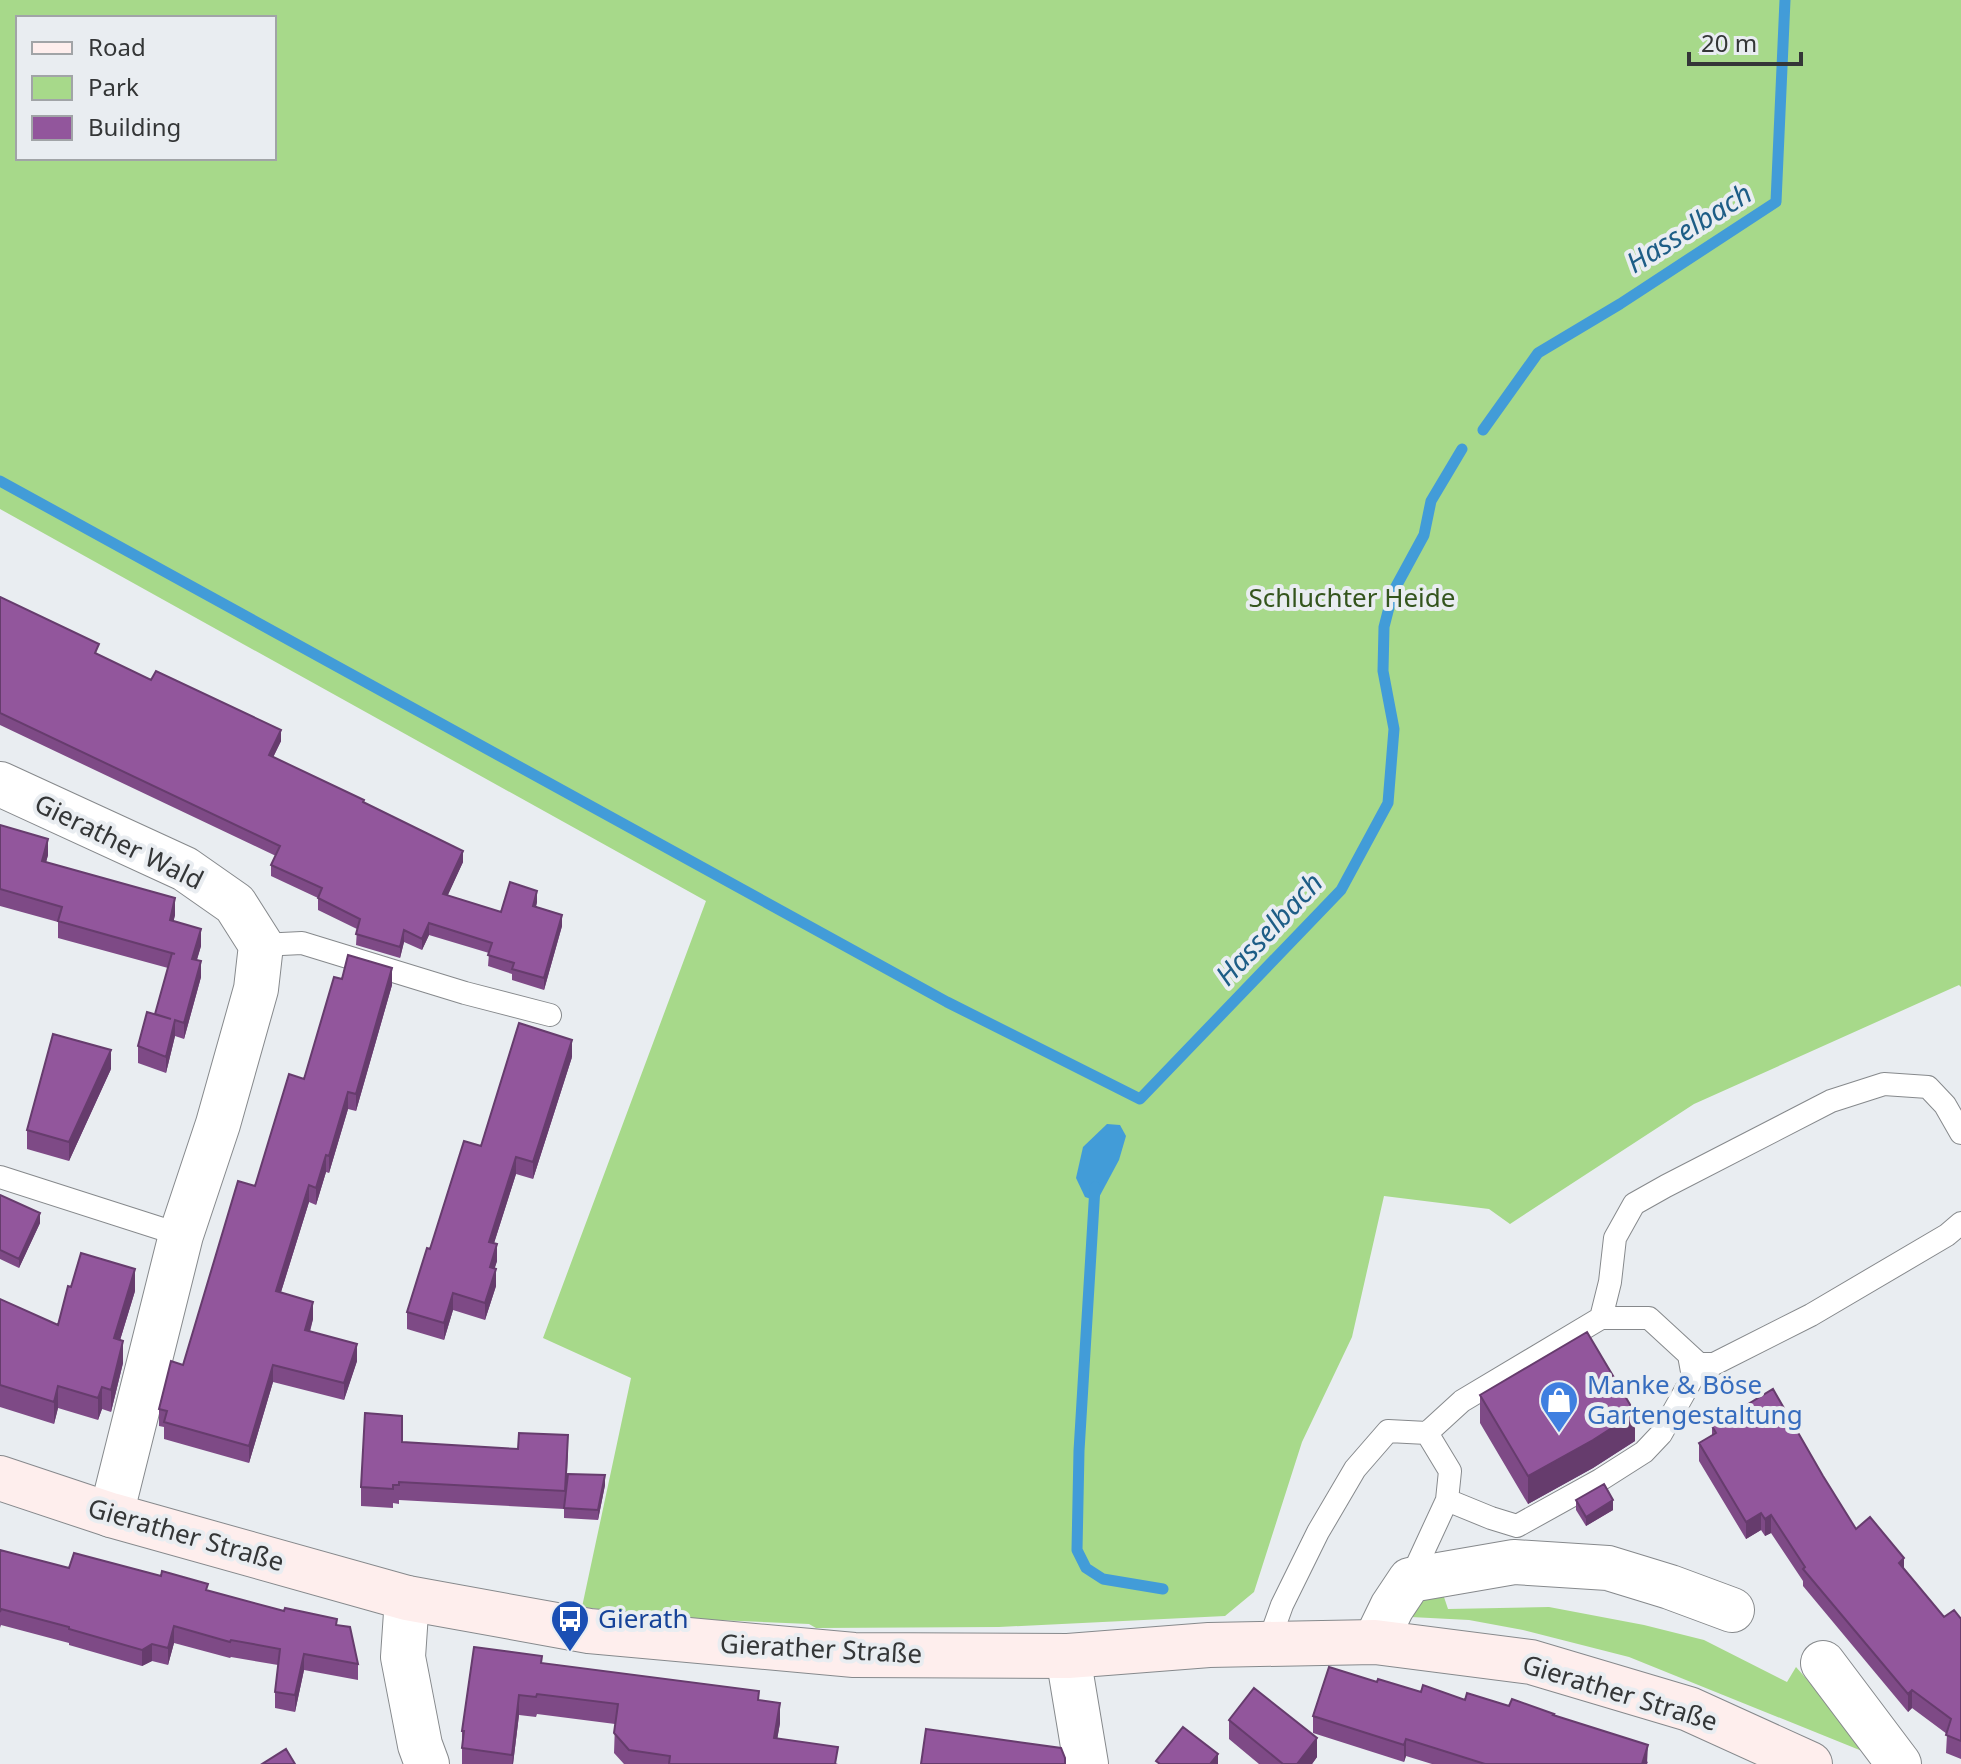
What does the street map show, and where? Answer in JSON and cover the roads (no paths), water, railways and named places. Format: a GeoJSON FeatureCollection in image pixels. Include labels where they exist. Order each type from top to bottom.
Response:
{"type":"FeatureCollection","features":[{"type":"Feature","properties":{"kind":"street","name":"Gierather Wald"},"geometry":{"type":"LineString","coordinates":[[0,784],[185,869],[235,904],[261,945]]}},
{"type":"Feature","properties":{"kind":"street"},"geometry":{"type":"LineString","coordinates":[[111,1515],[181,1235],[218,1124],[256,989],[261,945]]}},
{"type":"Feature","properties":{"kind":"street","name":"Gierather Straße"},"geometry":{"type":"LineString","coordinates":[[0,1478],[111,1515],[407,1598],[589,1631],[854,1655],[1068,1656],[1209,1645],[1375,1642],[1531,1662],[1689,1709],[1810,1764]]}},
{"type":"Feature","properties":{"kind":"street"},"geometry":{"type":"LineString","coordinates":[[1375,1642],[1392,1607],[1410,1580],[1514,1562],[1608,1568],[1732,1610]]}},
{"type":"Feature","properties":{"kind":"street"},"geometry":{"type":"LineString","coordinates":[[407,1598],[403,1657],[416,1758]]}},
{"type":"Feature","properties":{"kind":"street"},"geometry":{"type":"LineString","coordinates":[[1068,1656],[1086,1764]]}},
{"type":"Feature","properties":{"kind":"street"},"geometry":{"type":"LineString","coordinates":[[1823,1663],[1899,1764]]}},
{"type":"Feature","properties":{"kind":"lane"},"geometry":{"type":"LineString","coordinates":[[261,945],[302,943],[465,993],[550,1015]]}},
{"type":"Feature","properties":{"kind":"lane"},"geometry":{"type":"LineString","coordinates":[[1601,1318],[1610,1282],[1615,1238],[1634,1204],[1789,1122],[1831,1101],[1884,1084],[1928,1087],[1945,1105],[1961,1133]]}},
{"type":"Feature","properties":{"kind":"lane"},"geometry":{"type":"LineString","coordinates":[[0,1177],[181,1235]]}},
{"type":"Feature","properties":{"kind":"lane"},"geometry":{"type":"LineString","coordinates":[[1268,1644],[1282,1605],[1318,1532],[1355,1469],[1388,1431],[1427,1433],[1462,1401],[1601,1318],[1649,1318],[1699,1364],[1714,1364],[1811,1315],[1947,1235],[1961,1223]]}},
{"type":"Feature","properties":{"kind":"lane"},"geometry":{"type":"LineString","coordinates":[[1447,1500],[1517,1526],[1600,1480],[1644,1452],[1661,1434],[1693,1377],[1689,1355]]}},
{"type":"Feature","properties":{"kind":"lane"},"geometry":{"type":"LineString","coordinates":[[1410,1580],[1447,1500],[1450,1471],[1427,1433]]}},
{"type":"Feature","properties":{"kind":"water"},"geometry":{"type":"Polygon","coordinates":[[[1107,1124],[1120,1125],[1126,1136],[1119,1160],[1097,1201],[1085,1197],[1076,1178],[1083,1147],[1107,1124]]]}},
{"type":"Feature","properties":{"kind":"waterway","name":"Hasselbach"},"geometry":{"type":"LineString","coordinates":[[1483,430],[1538,353],[1620,304],[1776,202],[1785,0]]}},
{"type":"Feature","properties":{"kind":"waterway"},"geometry":{"type":"LineString","coordinates":[[0,481],[947,1002],[1140,1099],[1341,890],[1388,803],[1394,729],[1383,671],[1384,627],[1393,592],[1424,535],[1431,501],[1462,449]]}},
{"type":"Feature","properties":{"kind":"waterway","name":"Hasselbach"},"geometry":{"type":"LineString","coordinates":[[1095,1187],[1079,1451],[1077,1550],[1086,1568],[1103,1579],[1163,1589]]}},
{"type":"Feature","properties":{"kind":"place","name":"Manke & Böse Gartengestaltung"},"geometry":{"type":"Point","coordinates":[1559,1434]}},
{"type":"Feature","properties":{"kind":"place","name":"Gierath"},"geometry":{"type":"Point","coordinates":[570,1653]}},
{"type":"Feature","properties":{"kind":"park label","name":"Schluchter Heide"},"geometry":{"type":"Point","coordinates":[1352,598]}}]}
